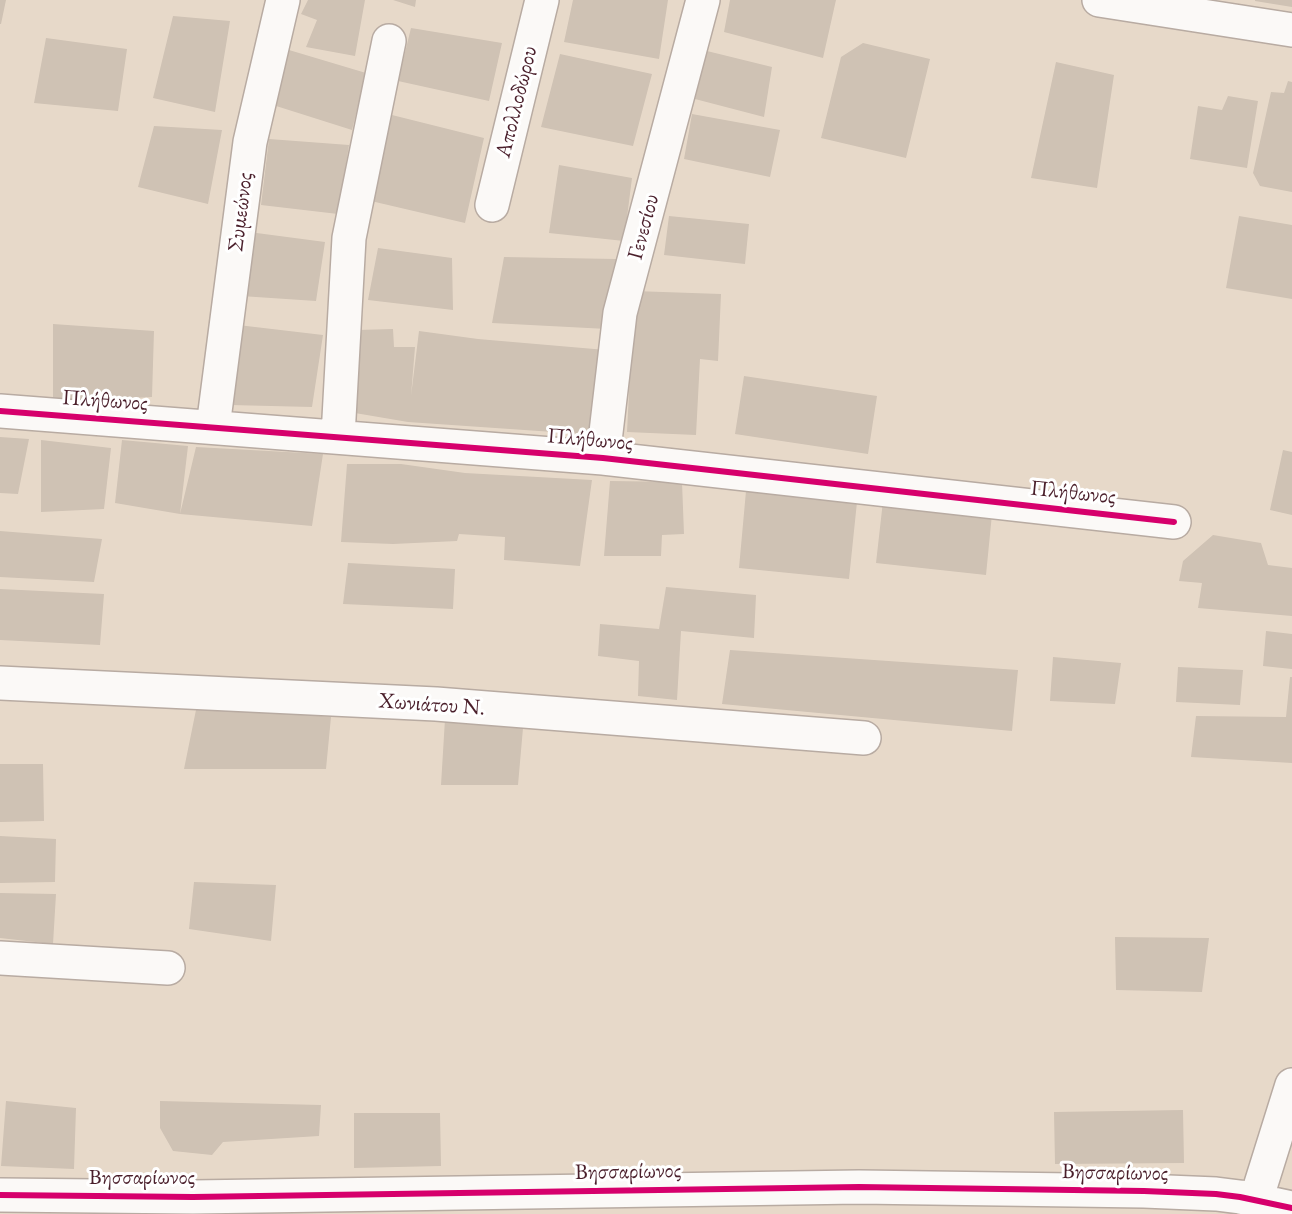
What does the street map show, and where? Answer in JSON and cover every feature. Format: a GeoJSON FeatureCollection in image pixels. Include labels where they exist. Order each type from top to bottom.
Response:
{"type":"FeatureCollection","features":[{"type":"Feature","properties":{"kind":"street","name":"Συμεώνος"},"geometry":{"type":"LineString","coordinates":[[213,428],[250,142],[283,0]]}},
{"type":"Feature","properties":{"kind":"street","name":"Απολλοδώρου"},"geometry":{"type":"LineString","coordinates":[[492,205],[542,0]]}},
{"type":"Feature","properties":{"kind":"street","name":"Γενεσίου"},"geometry":{"type":"LineString","coordinates":[[603,458],[621,313],[703,0]]}},
{"type":"Feature","properties":{"kind":"street"},"geometry":{"type":"LineString","coordinates":[[1099,0],[1292,30]]}},
{"type":"Feature","properties":{"kind":"street"},"geometry":{"type":"LineString","coordinates":[[338,436],[349,238],[389,41]]}},
{"type":"Feature","properties":{"kind":"street","name":"Πλήθωνος"},"geometry":{"type":"LineString","coordinates":[[0,411],[603,458],[1174,522]]}},
{"type":"Feature","properties":{"kind":"street","name":"Χωνιάτου Ν."},"geometry":{"type":"LineString","coordinates":[[0,682],[436,704],[864,738]]}},
{"type":"Feature","properties":{"kind":"street"},"geometry":{"type":"LineString","coordinates":[[0,958],[168,968]]}},
{"type":"Feature","properties":{"kind":"street"},"geometry":{"type":"LineString","coordinates":[[1256,1200],[1292,1085]]}},
{"type":"Feature","properties":{"kind":"street","name":"Βησσαρίωνος"},"geometry":{"type":"LineString","coordinates":[[0,1195],[190,1205],[453,1203],[859,1187],[1216,1194],[1292,1208]]}},
{"type":"Feature","properties":{"kind":"building"},"geometry":{"type":"Polygon","coordinates":[[[0,0],[6,0],[1,24],[0,24],[0,0]]]}},
{"type":"Feature","properties":{"kind":"building"},"geometry":{"type":"Polygon","coordinates":[[[308,0],[365,0],[355,56],[306,47],[317,20],[301,14],[308,0]]]}},
{"type":"Feature","properties":{"kind":"building"},"geometry":{"type":"Polygon","coordinates":[[[393,0],[416,0],[415,7],[393,0]]]}},
{"type":"Feature","properties":{"kind":"building"},"geometry":{"type":"Polygon","coordinates":[[[573,0],[668,0],[659,59],[564,42],[573,0]]]}},
{"type":"Feature","properties":{"kind":"building"},"geometry":{"type":"Polygon","coordinates":[[[730,0],[836,0],[823,58],[724,32],[730,0]]]}},
{"type":"Feature","properties":{"kind":"building"},"geometry":{"type":"Polygon","coordinates":[[[1292,0],[1292,7],[1255,1],[1292,0]]]}},
{"type":"Feature","properties":{"kind":"building"},"geometry":{"type":"Polygon","coordinates":[[[173,16],[230,21],[215,112],[153,98],[173,16]]]}},
{"type":"Feature","properties":{"kind":"building"},"geometry":{"type":"Polygon","coordinates":[[[411,28],[502,43],[489,101],[398,81],[411,28]]]}},
{"type":"Feature","properties":{"kind":"building"},"geometry":{"type":"Polygon","coordinates":[[[46,38],[127,49],[118,111],[34,103],[46,38]]]}},
{"type":"Feature","properties":{"kind":"building"},"geometry":{"type":"Polygon","coordinates":[[[863,43],[930,59],[906,158],[821,138],[841,57],[863,43]]]}},
{"type":"Feature","properties":{"kind":"building"},"geometry":{"type":"Polygon","coordinates":[[[289,50],[366,73],[352,130],[273,105],[289,50]]]}},
{"type":"Feature","properties":{"kind":"building"},"geometry":{"type":"Polygon","coordinates":[[[707,51],[772,67],[764,117],[695,99],[707,51]]]}},
{"type":"Feature","properties":{"kind":"building"},"geometry":{"type":"Polygon","coordinates":[[[560,54],[652,74],[633,146],[541,127],[560,54]]]}},
{"type":"Feature","properties":{"kind":"building"},"geometry":{"type":"Polygon","coordinates":[[[1056,62],[1114,75],[1097,188],[1031,178],[1056,62]]]}},
{"type":"Feature","properties":{"kind":"building"},"geometry":{"type":"Polygon","coordinates":[[[1288,81],[1292,82],[1292,192],[1260,186],[1253,173],[1271,92],[1284,93],[1288,81]]]}},
{"type":"Feature","properties":{"kind":"building"},"geometry":{"type":"Polygon","coordinates":[[[1228,96],[1258,101],[1247,168],[1190,159],[1198,106],[1222,110],[1228,96]]]}},
{"type":"Feature","properties":{"kind":"building"},"geometry":{"type":"Polygon","coordinates":[[[692,114],[780,130],[770,177],[684,159],[692,114]]]}},
{"type":"Feature","properties":{"kind":"building"},"geometry":{"type":"Polygon","coordinates":[[[392,115],[484,138],[465,223],[371,201],[392,115]]]}},
{"type":"Feature","properties":{"kind":"building"},"geometry":{"type":"Polygon","coordinates":[[[154,126],[222,130],[208,204],[138,187],[154,126]]]}},
{"type":"Feature","properties":{"kind":"building"},"geometry":{"type":"Polygon","coordinates":[[[269,139],[349,145],[338,214],[261,205],[269,139]]]}},
{"type":"Feature","properties":{"kind":"building"},"geometry":{"type":"Polygon","coordinates":[[[559,165],[632,178],[624,241],[549,233],[559,165]]]}},
{"type":"Feature","properties":{"kind":"building"},"geometry":{"type":"Polygon","coordinates":[[[669,216],[749,224],[745,264],[664,255],[669,216]]]}},
{"type":"Feature","properties":{"kind":"building"},"geometry":{"type":"Polygon","coordinates":[[[1239,216],[1292,225],[1292,299],[1226,288],[1239,216]]]}},
{"type":"Feature","properties":{"kind":"building"},"geometry":{"type":"Polygon","coordinates":[[[249,232],[325,242],[316,301],[241,296],[249,232]]]}},
{"type":"Feature","properties":{"kind":"building"},"geometry":{"type":"Polygon","coordinates":[[[378,248],[452,258],[453,310],[368,300],[378,248]]]}},
{"type":"Feature","properties":{"kind":"building"},"geometry":{"type":"Polygon","coordinates":[[[504,257],[616,259],[607,329],[492,323],[504,257]]]}},
{"type":"Feature","properties":{"kind":"building"},"geometry":{"type":"Polygon","coordinates":[[[634,291],[721,294],[718,361],[700,359],[696,435],[627,432],[634,291]]]}},
{"type":"Feature","properties":{"kind":"building"},"geometry":{"type":"Polygon","coordinates":[[[53,324],[154,331],[152,397],[53,402],[53,324]]]}},
{"type":"Feature","properties":{"kind":"building"},"geometry":{"type":"Polygon","coordinates":[[[238,325],[323,335],[312,407],[230,405],[238,325]]]}},
{"type":"Feature","properties":{"kind":"building"},"geometry":{"type":"Polygon","coordinates":[[[393,329],[394,347],[415,347],[411,396],[419,331],[478,339],[606,350],[597,435],[408,422],[355,413],[357,330],[393,329]]]}},
{"type":"Feature","properties":{"kind":"building"},"geometry":{"type":"Polygon","coordinates":[[[744,376],[877,396],[868,454],[735,434],[744,376]]]}},
{"type":"Feature","properties":{"kind":"building"},"geometry":{"type":"Polygon","coordinates":[[[0,437],[29,439],[18,494],[0,493],[0,437]]]}},
{"type":"Feature","properties":{"kind":"building"},"geometry":{"type":"Polygon","coordinates":[[[41,440],[111,448],[104,509],[41,512],[41,440]]]}},
{"type":"Feature","properties":{"kind":"building"},"geometry":{"type":"Polygon","coordinates":[[[122,440],[188,446],[180,514],[115,503],[122,440]]]}},
{"type":"Feature","properties":{"kind":"building"},"geometry":{"type":"Polygon","coordinates":[[[196,447],[323,454],[312,526],[180,514],[196,447]]]}},
{"type":"Feature","properties":{"kind":"building"},"geometry":{"type":"Polygon","coordinates":[[[1283,450],[1292,452],[1292,515],[1270,510],[1283,450]]]}},
{"type":"Feature","properties":{"kind":"building"},"geometry":{"type":"Polygon","coordinates":[[[347,464],[401,464],[465,473],[592,480],[580,566],[504,560],[505,537],[459,534],[457,541],[393,544],[341,542],[347,464]]]}},
{"type":"Feature","properties":{"kind":"building"},"geometry":{"type":"Polygon","coordinates":[[[610,481],[682,482],[684,534],[662,535],[661,556],[604,556],[610,481]]]}},
{"type":"Feature","properties":{"kind":"building"},"geometry":{"type":"Polygon","coordinates":[[[746,491],[857,502],[849,579],[739,568],[746,491]]]}},
{"type":"Feature","properties":{"kind":"building"},"geometry":{"type":"Polygon","coordinates":[[[883,501],[992,514],[986,575],[876,563],[883,501]]]}},
{"type":"Feature","properties":{"kind":"building"},"geometry":{"type":"Polygon","coordinates":[[[0,531],[102,539],[94,582],[0,577],[0,531]]]}},
{"type":"Feature","properties":{"kind":"building"},"geometry":{"type":"Polygon","coordinates":[[[1213,535],[1261,543],[1268,565],[1292,568],[1292,616],[1198,608],[1202,583],[1179,581],[1183,561],[1213,535]]]}},
{"type":"Feature","properties":{"kind":"building"},"geometry":{"type":"Polygon","coordinates":[[[348,563],[455,569],[453,609],[343,604],[348,563]]]}},
{"type":"Feature","properties":{"kind":"building"},"geometry":{"type":"Polygon","coordinates":[[[666,587],[756,595],[754,638],[681,631],[677,700],[638,696],[639,661],[598,656],[600,624],[659,629],[666,587]]]}},
{"type":"Feature","properties":{"kind":"building"},"geometry":{"type":"Polygon","coordinates":[[[0,589],[104,594],[100,645],[0,640],[0,589]]]}},
{"type":"Feature","properties":{"kind":"building"},"geometry":{"type":"Polygon","coordinates":[[[1266,631],[1292,634],[1292,669],[1263,666],[1266,631]]]}},
{"type":"Feature","properties":{"kind":"building"},"geometry":{"type":"Polygon","coordinates":[[[730,650],[1018,670],[1012,731],[722,704],[730,650]]]}},
{"type":"Feature","properties":{"kind":"building"},"geometry":{"type":"Polygon","coordinates":[[[1053,657],[1121,663],[1115,704],[1050,701],[1053,657]]]}},
{"type":"Feature","properties":{"kind":"building"},"geometry":{"type":"Polygon","coordinates":[[[1178,667],[1243,670],[1240,705],[1176,702],[1178,667]]]}},
{"type":"Feature","properties":{"kind":"building"},"geometry":{"type":"Polygon","coordinates":[[[1290,677],[1292,677],[1292,763],[1191,757],[1196,716],[1286,717],[1290,677]]]}},
{"type":"Feature","properties":{"kind":"building"},"geometry":{"type":"Polygon","coordinates":[[[197,705],[331,717],[326,769],[184,769],[197,705]]]}},
{"type":"Feature","properties":{"kind":"building"},"geometry":{"type":"Polygon","coordinates":[[[445,719],[523,728],[518,785],[441,785],[445,719]]]}},
{"type":"Feature","properties":{"kind":"building"},"geometry":{"type":"Polygon","coordinates":[[[0,764],[43,764],[44,821],[0,822],[0,764]]]}},
{"type":"Feature","properties":{"kind":"building"},"geometry":{"type":"Polygon","coordinates":[[[0,836],[56,839],[55,882],[0,883],[0,836]]]}},
{"type":"Feature","properties":{"kind":"building"},"geometry":{"type":"Polygon","coordinates":[[[194,882],[276,885],[271,941],[189,929],[194,882]]]}},
{"type":"Feature","properties":{"kind":"building"},"geometry":{"type":"Polygon","coordinates":[[[0,893],[56,894],[53,944],[0,938],[0,893]]]}},
{"type":"Feature","properties":{"kind":"building"},"geometry":{"type":"Polygon","coordinates":[[[1115,937],[1209,938],[1202,992],[1116,990],[1115,937]]]}},
{"type":"Feature","properties":{"kind":"building"},"geometry":{"type":"Polygon","coordinates":[[[6,1101],[76,1108],[74,1169],[1,1166],[6,1101]]]}},
{"type":"Feature","properties":{"kind":"building"},"geometry":{"type":"Polygon","coordinates":[[[160,1101],[321,1105],[319,1136],[223,1142],[212,1155],[173,1151],[160,1128],[160,1101]]]}},
{"type":"Feature","properties":{"kind":"building"},"geometry":{"type":"Polygon","coordinates":[[[1183,1110],[1184,1163],[1055,1164],[1054,1112],[1183,1110]]]}},
{"type":"Feature","properties":{"kind":"building"},"geometry":{"type":"Polygon","coordinates":[[[354,1113],[440,1113],[441,1166],[354,1168],[354,1113]]]}},
{"type":"Feature","properties":{"kind":"cycle path"},"geometry":{"type":"LineString","coordinates":[[0,411],[603,458],[1174,522]]}},
{"type":"Feature","properties":{"kind":"cycle path"},"geometry":{"type":"LineString","coordinates":[[0,1195],[193,1197],[859,1187],[1216,1194],[1292,1208]]}}]}
